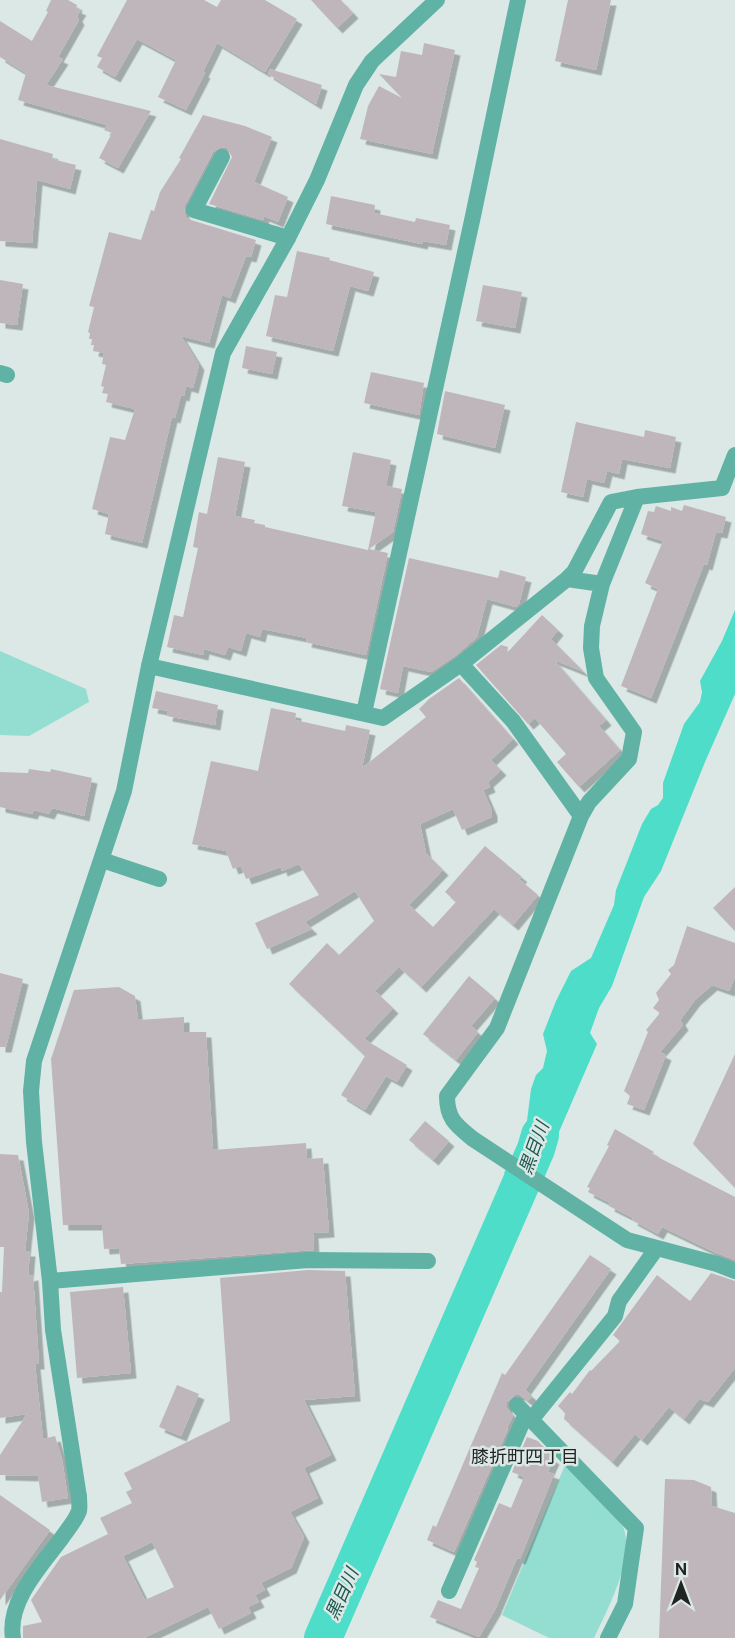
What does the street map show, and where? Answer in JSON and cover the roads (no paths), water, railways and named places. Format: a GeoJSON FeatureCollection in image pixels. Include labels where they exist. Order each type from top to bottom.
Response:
{"type":"FeatureCollection","features":[{"type":"Feature","properties":{"kind":"street"},"geometry":{"type":"LineString","coordinates":[[13,1638],[16,1606],[30,1581],[79,1510],[79,1497],[54,1336],[34,1143],[31,1091],[34,1061],[124,791],[149,666],[223,353],[288,238],[316,180],[356,85],[372,61],[436,0]]}},
{"type":"Feature","properties":{"kind":"street"},"geometry":{"type":"LineString","coordinates":[[364,713],[518,0]]}},
{"type":"Feature","properties":{"kind":"street"},"geometry":{"type":"LineString","coordinates":[[222,157],[194,210],[288,238]]}},
{"type":"Feature","properties":{"kind":"street"},"geometry":{"type":"LineString","coordinates":[[149,666],[383,718],[461,664],[567,579],[574,572],[611,502],[722,488],[735,455]]}},
{"type":"Feature","properties":{"kind":"street"},"geometry":{"type":"LineString","coordinates":[[637,497],[602,584],[592,626],[591,648],[596,678],[634,732],[629,759],[589,802],[581,816],[496,1028],[447,1096],[447,1110],[456,1125],[481,1144],[627,1240],[735,1271]]}},
{"type":"Feature","properties":{"kind":"street"},"geometry":{"type":"LineString","coordinates":[[567,579],[602,584]]}},
{"type":"Feature","properties":{"kind":"street"},"geometry":{"type":"LineString","coordinates":[[461,664],[513,721],[581,816]]}},
{"type":"Feature","properties":{"kind":"street"},"geometry":{"type":"LineString","coordinates":[[102,860],[159,879]]}},
{"type":"Feature","properties":{"kind":"street"},"geometry":{"type":"LineString","coordinates":[[449,1591],[525,1413],[615,1316],[619,1301],[657,1249]]}},
{"type":"Feature","properties":{"kind":"street"},"geometry":{"type":"LineString","coordinates":[[50,1281],[308,1260],[428,1261]]}},
{"type":"Feature","properties":{"kind":"street"},"geometry":{"type":"LineString","coordinates":[[525,1413],[636,1528],[625,1604],[608,1638]]}},
{"type":"Feature","properties":{"kind":"water"},"geometry":{"type":"Polygon","coordinates":[[[735,610],[735,694],[661,871],[644,897],[612,986],[599,1008],[590,1033],[597,1044],[533,1192],[504,1173],[520,1142],[527,1121],[531,1089],[536,1075],[543,1068],[547,1051],[543,1034],[571,971],[591,958],[614,905],[616,890],[642,824],[651,809],[663,798],[663,783],[684,724],[700,702],[702,692],[700,681],[722,641],[735,610]]]}},
{"type":"Feature","properties":{"kind":"waterway","name":"黒目川"},"geometry":{"type":"LineString","coordinates":[[323,1638],[536,1149],[540,1135]]}},
{"type":"Feature","properties":{"kind":"district","name":"膝折町四丁目"},"geometry":{"type":"Point","coordinates":[525,1457]}}]}
